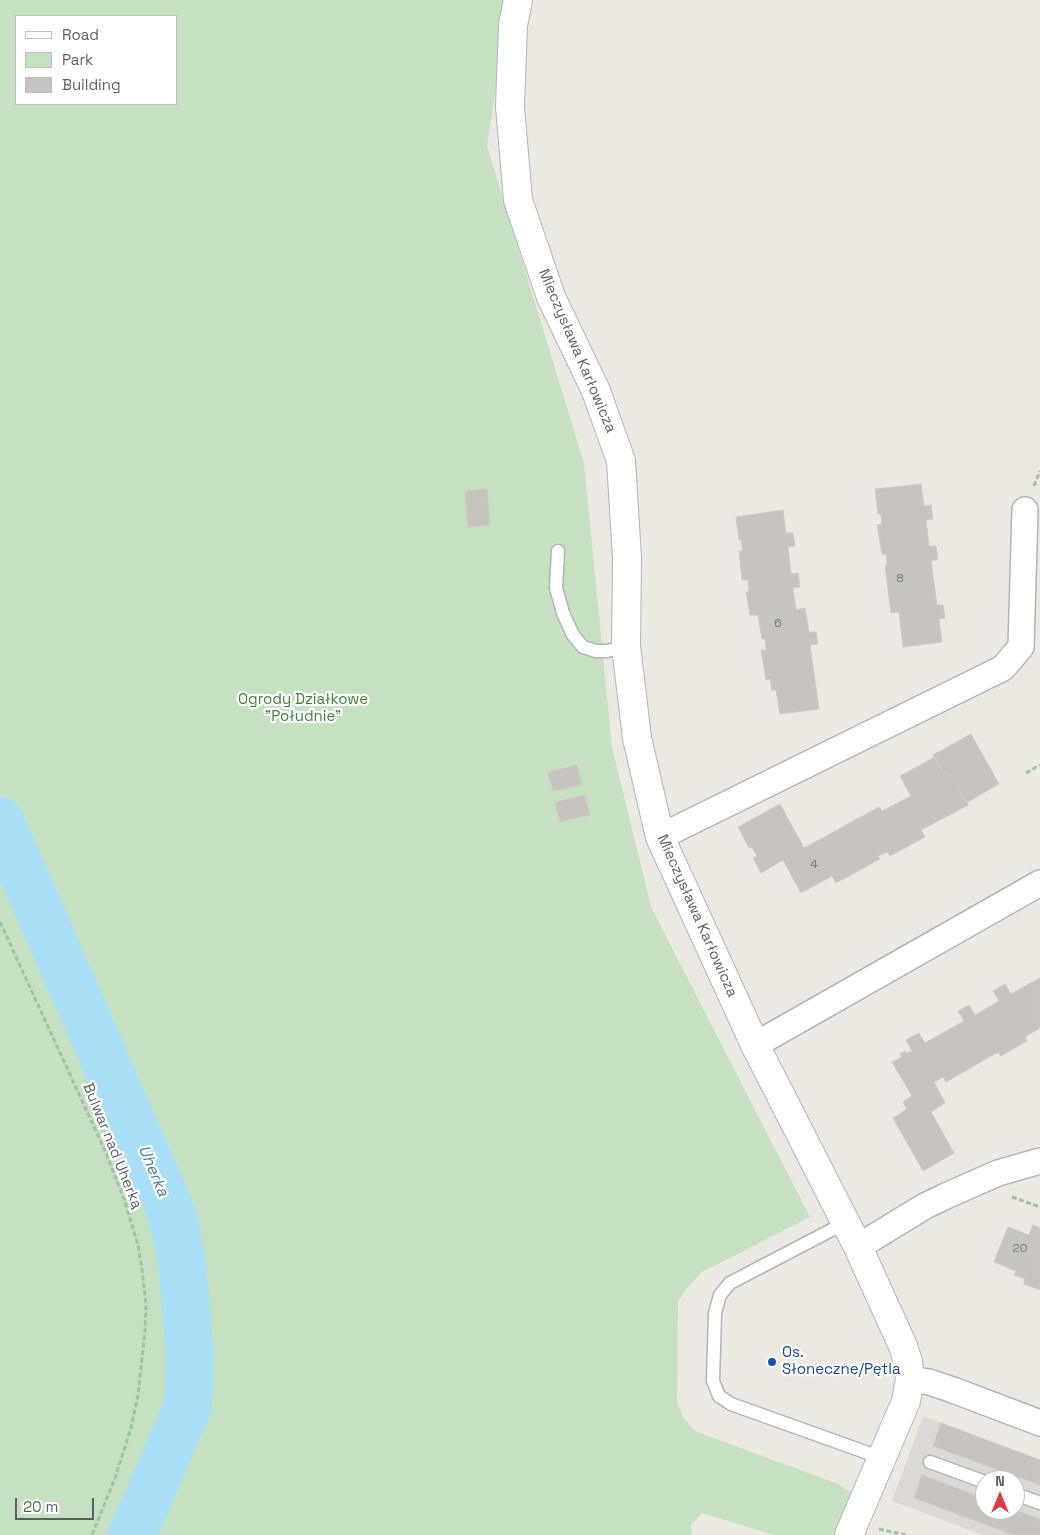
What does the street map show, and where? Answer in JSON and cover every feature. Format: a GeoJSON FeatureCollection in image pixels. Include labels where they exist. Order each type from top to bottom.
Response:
{"type":"FeatureCollection","features":[{"type":"Feature","properties":{"kind":"street","name":"Mieczysława Karłowicza"},"geometry":{"type":"LineString","coordinates":[[518,0],[513,25],[510,107],[518,200],[551,296],[596,391],[621,461],[627,558],[626,646],[637,738],[660,837],[755,1045],[858,1247],[904,1346],[910,1379]]}},
{"type":"Feature","properties":{"kind":"street"},"geometry":{"type":"LineString","coordinates":[[660,837],[1003,668],[1021,647],[1025,510]]}},
{"type":"Feature","properties":{"kind":"street"},"geometry":{"type":"LineString","coordinates":[[755,1045],[1040,882]]}},
{"type":"Feature","properties":{"kind":"street"},"geometry":{"type":"LineString","coordinates":[[858,1247],[948,1194],[998,1173],[1040,1162]]}},
{"type":"Feature","properties":{"kind":"street"},"geometry":{"type":"LineString","coordinates":[[849,1535],[906,1401],[910,1379],[929,1382],[953,1390],[1040,1423]]}},
{"type":"Feature","properties":{"kind":"lane"},"geometry":{"type":"LineString","coordinates":[[558,551],[556,588],[572,635],[583,647],[596,651],[626,646]]}},
{"type":"Feature","properties":{"kind":"lane"},"geometry":{"type":"LineString","coordinates":[[845,1223],[730,1283],[720,1295],[714,1313],[713,1381],[719,1396],[731,1404],[882,1458]]}},
{"type":"Feature","properties":{"kind":"lane"},"geometry":{"type":"LineString","coordinates":[[930,1462],[975,1478]]}},
{"type":"Feature","properties":{"kind":"lane"},"geometry":{"type":"LineString","coordinates":[[1025,1498],[1040,1503]]}},
{"type":"Feature","properties":{"kind":"path"},"geometry":{"type":"LineString","coordinates":[[1026,773],[1040,765]]}},
{"type":"Feature","properties":{"kind":"path","name":"Bulwar nad Uherką"},"geometry":{"type":"LineString","coordinates":[[0,922],[106,1153],[124,1199],[138,1245],[142,1270],[146,1322],[138,1395],[131,1428],[115,1478],[92,1535]]}},
{"type":"Feature","properties":{"kind":"shaded area"},"geometry":{"type":"Polygon","coordinates":[[[923,1416],[1040,1460],[1040,1535],[983,1535],[892,1501],[923,1416]]]}},
{"type":"Feature","properties":{"kind":"green space","name":"Ogrody Działkowe \"Południe\""},"geometry":{"type":"Polygon","coordinates":[[[0,0],[510,0],[487,146],[584,463],[612,747],[651,907],[810,1217],[702,1272],[687,1288],[678,1301],[677,1401],[683,1417],[695,1431],[838,1484],[853,1494],[834,1535],[774,1535],[702,1513],[691,1525],[692,1535],[132,1535],[166,1459],[197,1369],[126,1535],[0,1535],[0,0]]]}},
{"type":"Feature","properties":{"kind":"building"},"geometry":{"type":"Polygon","coordinates":[[[921,484],[924,506],[931,505],[933,519],[926,520],[929,546],[936,546],[938,559],[931,561],[937,605],[943,605],[945,618],[939,619],[942,642],[903,647],[899,612],[891,613],[885,565],[887,565],[886,554],[882,554],[877,525],[882,524],[881,514],[878,514],[875,489],[921,484]]]}},
{"type":"Feature","properties":{"kind":"building"},"geometry":{"type":"Polygon","coordinates":[[[487,489],[490,525],[468,527],[465,491],[487,489]]]}},
{"type":"Feature","properties":{"kind":"building"},"geometry":{"type":"Polygon","coordinates":[[[783,510],[786,533],[793,533],[795,546],[788,547],[791,574],[798,573],[800,587],[793,588],[796,610],[805,608],[809,632],[816,632],[818,644],[810,645],[819,709],[780,714],[776,690],[772,691],[770,679],[766,680],[761,650],[766,650],[765,639],[762,639],[758,615],[750,615],[746,592],[749,591],[748,580],[742,580],[739,551],[743,551],[741,541],[739,540],[736,517],[783,510]]]}},
{"type":"Feature","properties":{"kind":"building"},"geometry":{"type":"Polygon","coordinates":[[[971,734],[999,784],[966,803],[948,772],[944,774],[933,755],[971,734]]]}},
{"type":"Feature","properties":{"kind":"building"},"geometry":{"type":"Polygon","coordinates":[[[935,757],[944,774],[948,772],[968,805],[921,830],[925,837],[890,856],[887,852],[878,856],[880,859],[836,883],[832,876],[801,893],[783,860],[761,873],[753,858],[757,856],[752,847],[749,848],[738,827],[780,804],[804,848],[879,807],[882,811],[911,796],[900,776],[935,757]]]}},
{"type":"Feature","properties":{"kind":"building"},"geometry":{"type":"Polygon","coordinates":[[[577,765],[582,785],[553,791],[548,772],[577,765]]]}},
{"type":"Feature","properties":{"kind":"building"},"geometry":{"type":"Polygon","coordinates":[[[585,795],[590,815],[560,822],[555,802],[585,795]]]}},
{"type":"Feature","properties":{"kind":"building"},"geometry":{"type":"Polygon","coordinates":[[[1040,978],[1040,1028],[1025,1037],[1027,1041],[1001,1056],[998,1052],[946,1082],[943,1077],[934,1082],[945,1103],[931,1112],[954,1153],[923,1171],[893,1118],[907,1109],[903,1102],[912,1096],[892,1062],[902,1057],[900,1054],[905,1051],[907,1053],[912,1051],[906,1040],[919,1033],[925,1043],[964,1021],[958,1011],[969,1005],[975,1015],[999,1001],[993,991],[1005,984],[1011,994],[1040,978]]]}},
{"type":"Feature","properties":{"kind":"building"},"geometry":{"type":"Polygon","coordinates":[[[1033,1225],[1040,1228],[1040,1290],[1024,1284],[1025,1279],[1014,1275],[1016,1271],[994,1262],[1008,1227],[1029,1235],[1033,1225]]]}},
{"type":"Feature","properties":{"kind":"building"},"geometry":{"type":"Polygon","coordinates":[[[941,1423],[1040,1460],[1040,1485],[1025,1480],[1025,1470],[999,1470],[933,1446],[941,1423]]]}},
{"type":"Feature","properties":{"kind":"building"},"geometry":{"type":"Polygon","coordinates":[[[922,1475],[975,1495],[975,1520],[1025,1520],[1025,1514],[1040,1519],[1040,1535],[1014,1535],[914,1498],[922,1475]]]}},
{"type":"Feature","properties":{"kind":"waterway","name":"Uherka"},"geometry":{"type":"LineString","coordinates":[[0,821],[173,1217],[182,1263],[190,1357],[188,1406],[132,1535]]}},
{"type":"Feature","properties":{"kind":"place","name":"Os. Słoneczne/Pętla"},"geometry":{"type":"Point","coordinates":[772,1362]}}]}
